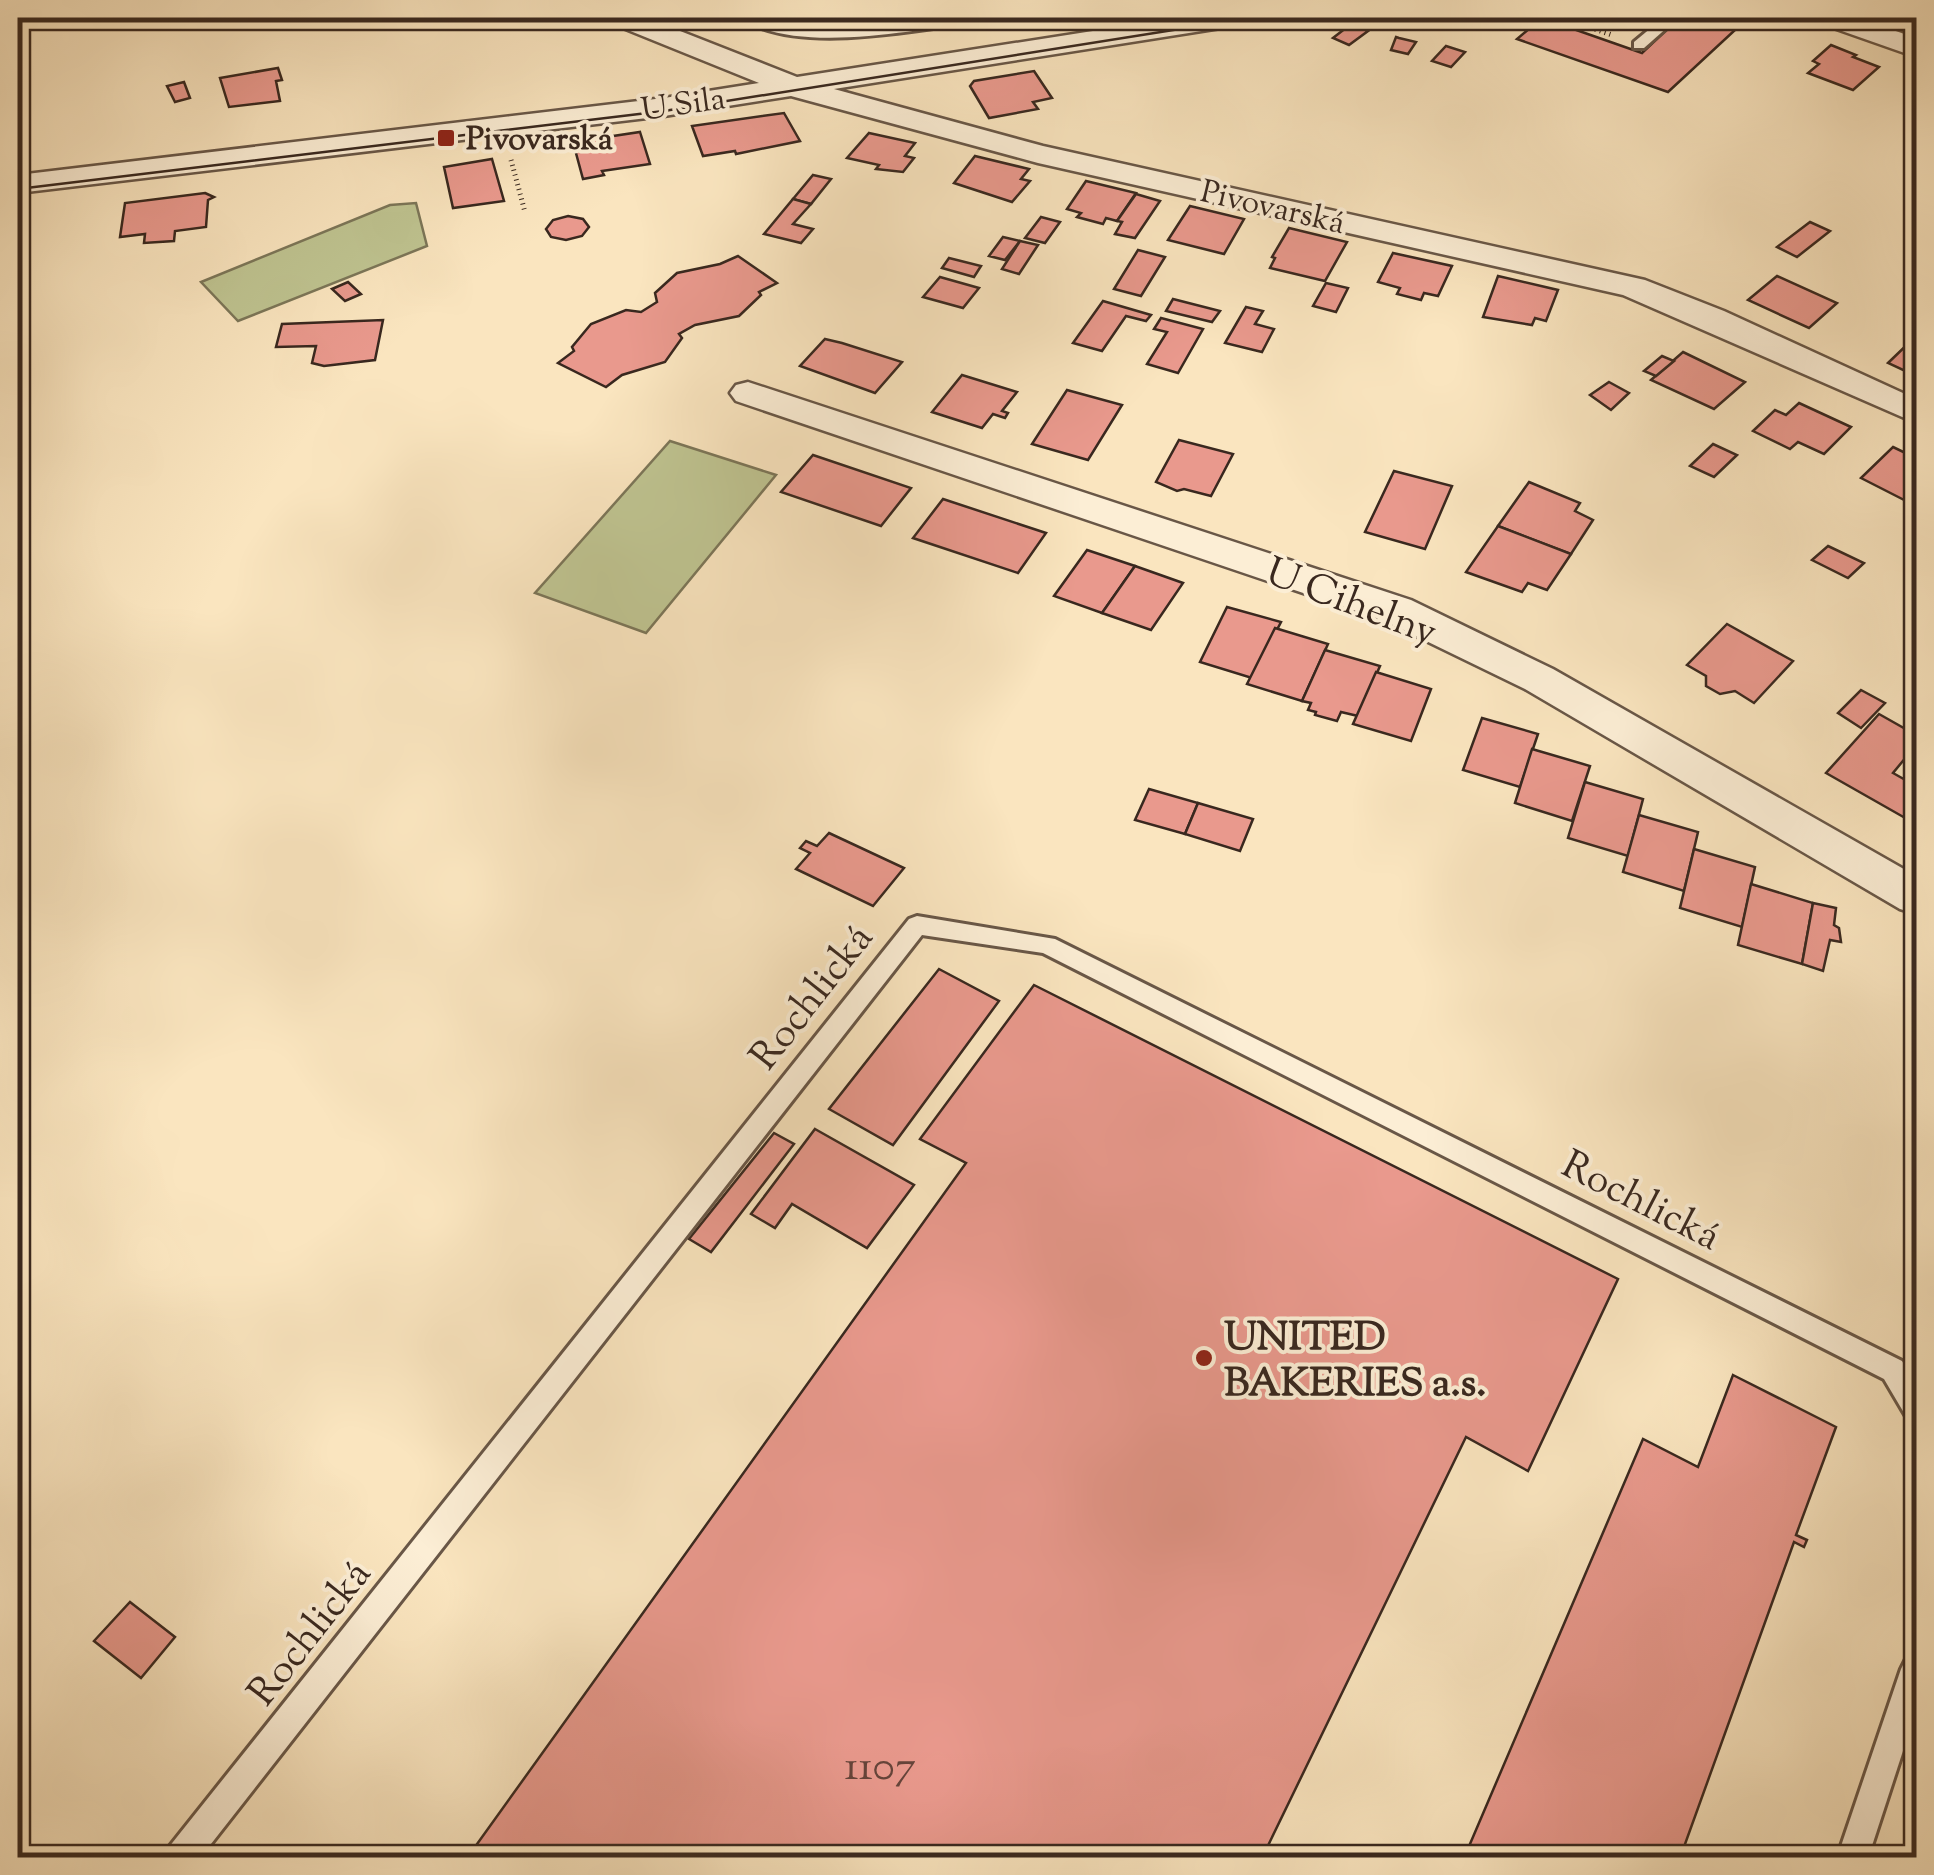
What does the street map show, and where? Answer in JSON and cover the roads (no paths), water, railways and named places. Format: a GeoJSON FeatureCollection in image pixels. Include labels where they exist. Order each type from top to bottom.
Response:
{"type":"FeatureCollection","features":[{"type":"Feature","properties":{"kind":"street","name":"Pivovarská"},"geometry":{"type":"LineString","coordinates":[[627,18],[796,87],[1038,154],[1633,286],[1916,412]]}},
{"type":"Feature","properties":{"kind":"street","name":"U Sila"},"geometry":{"type":"LineString","coordinates":[[18,184],[796,87],[1228,18]]}},
{"type":"Feature","properties":{"kind":"street"},"geometry":{"type":"LineString","coordinates":[[1832,18],[1916,48]]}},
{"type":"Feature","properties":{"kind":"street","name":"U Cihelny"},"geometry":{"type":"LineString","coordinates":[[748,393],[1398,610],[1539,679],[1916,896]]}},
{"type":"Feature","properties":{"kind":"lane"},"geometry":{"type":"LineString","coordinates":[[749,18],[786,30],[850,33],[975,18]]}},
{"type":"Feature","properties":{"kind":"lane"},"geometry":{"type":"LineString","coordinates":[[1639,44],[1671,18]]}},
{"type":"Feature","properties":{"kind":"lane","name":"Rochlická"},"geometry":{"type":"LineString","coordinates":[[180,1858],[917,925],[1047,944],[1894,1370],[1916,1408]]}},
{"type":"Feature","properties":{"kind":"lane"},"geometry":{"type":"LineString","coordinates":[[1852,1858],[1916,1670]]}},
{"type":"Feature","properties":{"kind":"tram line"},"geometry":{"type":"LineString","coordinates":[[18,189],[664,111],[1249,18]]}},
{"type":"Feature","properties":{"kind":"place","name":"Pivovarská"},"geometry":{"type":"Point","coordinates":[446,138]}},
{"type":"Feature","properties":{"kind":"place","name":"UNITED BAKERIES a.s."},"geometry":{"type":"Point","coordinates":[1204,1358]}}]}
